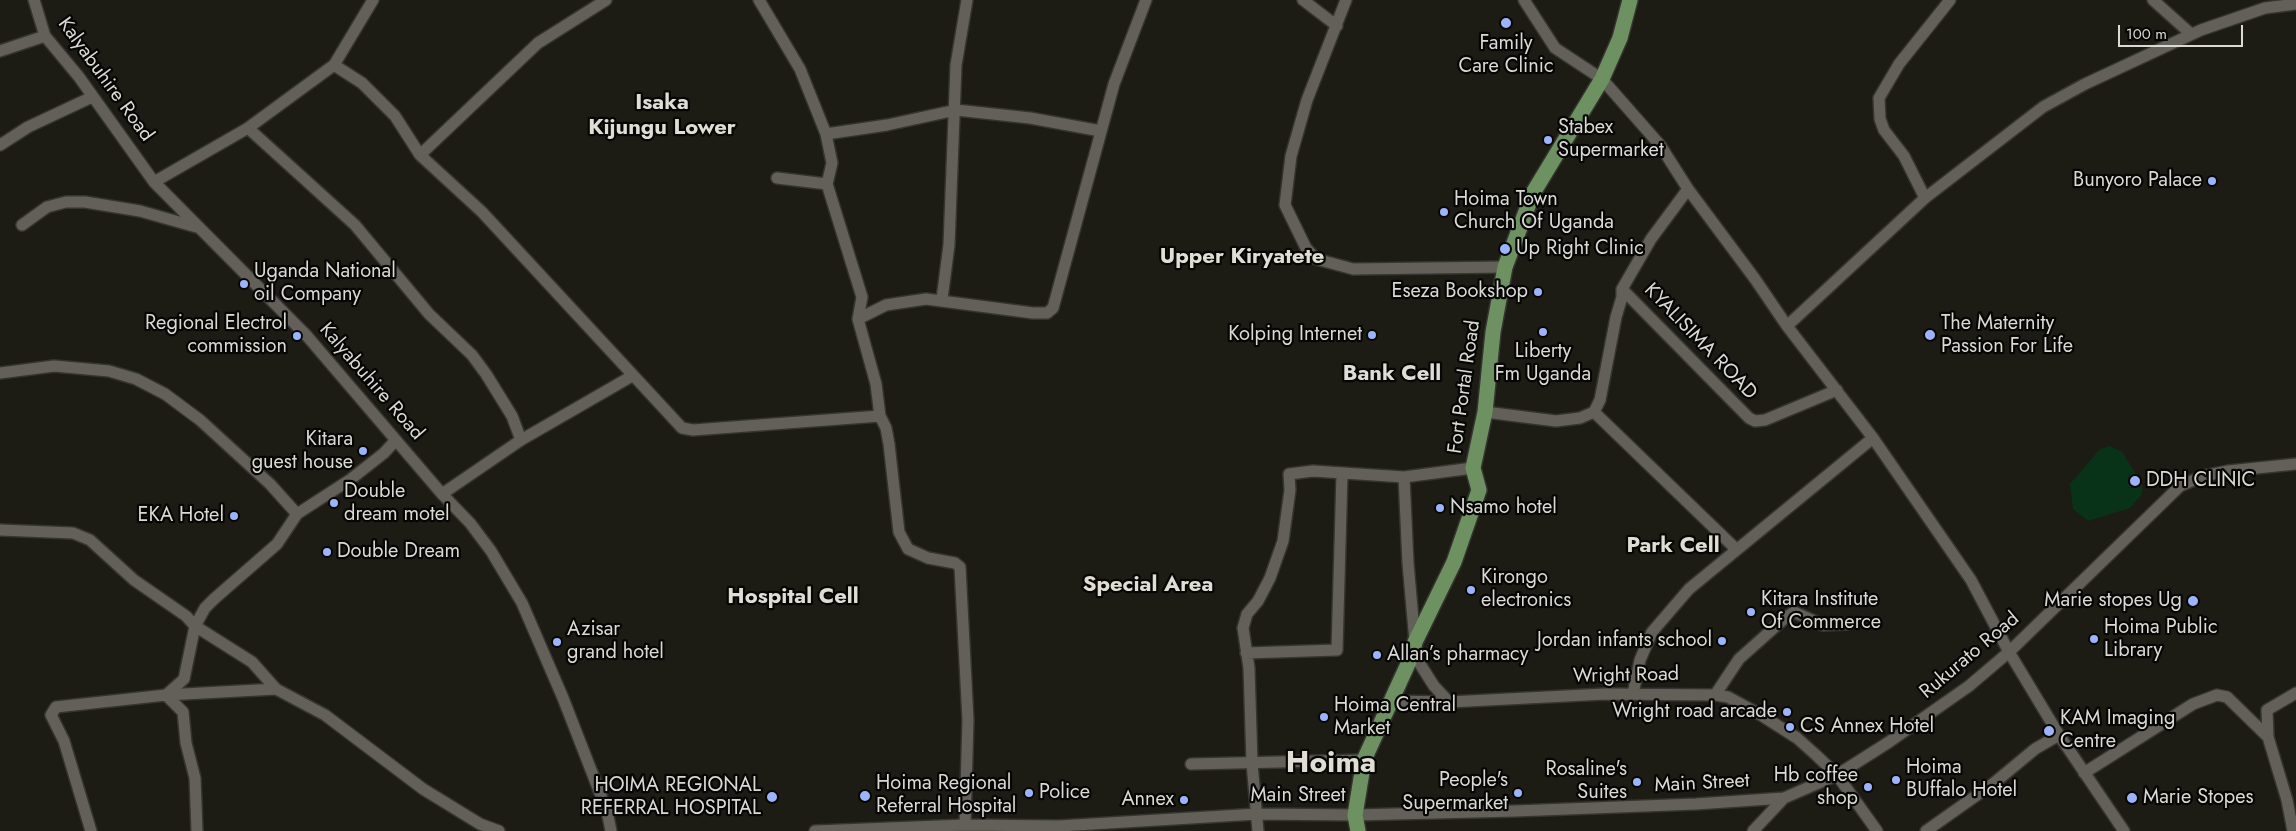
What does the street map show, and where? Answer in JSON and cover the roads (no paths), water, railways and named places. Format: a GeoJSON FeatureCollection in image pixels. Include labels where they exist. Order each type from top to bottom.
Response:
{"type":"FeatureCollection","features":[{"type":"Feature","properties":{"kind":"main road","name":"Fort Portal Road"},"geometry":{"type":"LineString","coordinates":[[1358,831],[1355,815],[1364,760],[1454,562],[1468,527],[1479,490],[1473,468],[1485,412],[1493,332],[1505,267],[1533,194],[1602,79],[1620,38],[1630,0]]}},
{"type":"Feature","properties":{"kind":"street","name":"Kalyabuhire Road"},"geometry":{"type":"LineString","coordinates":[[34,0],[45,36],[154,182],[307,336],[377,415],[442,494],[470,523],[491,551],[522,603],[589,760],[608,811],[611,831]]}},
{"type":"Feature","properties":{"kind":"street"},"geometry":{"type":"LineString","coordinates":[[154,182],[248,128],[334,65],[373,0]]}},
{"type":"Feature","properties":{"kind":"street"},"geometry":{"type":"LineString","coordinates":[[420,155],[538,43],[606,0]]}},
{"type":"Feature","properties":{"kind":"street"},"geometry":{"type":"LineString","coordinates":[[759,0],[800,69],[826,134],[832,163],[827,184],[862,297],[858,319],[876,384],[880,416],[886,428],[899,532],[908,549],[928,558],[955,563],[960,567],[968,720],[965,825]]}},
{"type":"Feature","properties":{"kind":"street"},"geometry":{"type":"LineString","coordinates":[[942,300],[949,245],[956,110],[956,65],[967,0]]}},
{"type":"Feature","properties":{"kind":"street"},"geometry":{"type":"LineString","coordinates":[[858,319],[886,305],[926,299],[1033,313],[1046,313],[1053,308],[1114,84],[1146,0]]}},
{"type":"Feature","properties":{"kind":"street"},"geometry":{"type":"LineString","coordinates":[[1303,0],[1337,26]]}},
{"type":"Feature","properties":{"kind":"street"},"geometry":{"type":"LineString","coordinates":[[1346,0],[1307,100],[1291,156],[1285,205],[1306,248],[1316,259],[1353,269],[1505,267]]}},
{"type":"Feature","properties":{"kind":"street"},"geometry":{"type":"LineString","coordinates":[[1524,0],[1555,48],[1602,79],[1660,145],[1688,189],[1755,279],[1787,326],[1873,438],[1971,580],[2009,652],[2059,735],[2124,831]]}},
{"type":"Feature","properties":{"kind":"street"},"geometry":{"type":"LineString","coordinates":[[1925,198],[1904,156],[1884,130],[1878,109],[1879,98],[1899,64],[1950,0]]}},
{"type":"Feature","properties":{"kind":"street"},"geometry":{"type":"LineString","coordinates":[[2153,0],[2191,34]]}},
{"type":"Feature","properties":{"kind":"street"},"geometry":{"type":"LineString","coordinates":[[1787,326],[1925,198],[2043,107],[2084,84],[2191,34],[2265,8],[2296,4]]}},
{"type":"Feature","properties":{"kind":"street"},"geometry":{"type":"LineString","coordinates":[[0,51],[45,36]]}},
{"type":"Feature","properties":{"kind":"street"},"geometry":{"type":"LineString","coordinates":[[334,65],[362,83],[395,116],[420,155],[482,212],[682,428],[687,430],[880,416]]}},
{"type":"Feature","properties":{"kind":"street"},"geometry":{"type":"LineString","coordinates":[[0,145],[28,127],[92,97]]}},
{"type":"Feature","properties":{"kind":"street"},"geometry":{"type":"LineString","coordinates":[[826,134],[887,125],[956,110],[1030,118],[1101,131]]}},
{"type":"Feature","properties":{"kind":"street"},"geometry":{"type":"LineString","coordinates":[[248,128],[355,225],[429,314],[472,355],[512,416],[521,440]]}},
{"type":"Feature","properties":{"kind":"street"},"geometry":{"type":"LineString","coordinates":[[777,178],[827,184]]}},
{"type":"Feature","properties":{"kind":"street"},"geometry":{"type":"LineString","coordinates":[[1485,412],[1556,421],[1580,418],[1594,412],[1600,400],[1616,317],[1622,297],[1622,289],[1651,239],[1688,189]]}},
{"type":"Feature","properties":{"kind":"street"},"geometry":{"type":"LineString","coordinates":[[22,225],[47,206],[66,202],[85,202],[140,210],[201,228]]}},
{"type":"Feature","properties":{"kind":"street","name":"KYALISIMA ROAD"},"geometry":{"type":"LineString","coordinates":[[1622,289],[1749,418],[1755,421],[1765,420],[1837,390]]}},
{"type":"Feature","properties":{"kind":"street"},"geometry":{"type":"LineString","coordinates":[[0,373],[54,366],[109,371],[136,379],[165,394],[200,420],[270,484],[297,514]]}},
{"type":"Feature","properties":{"kind":"street"},"geometry":{"type":"LineString","coordinates":[[442,494],[521,440],[632,376]]}},
{"type":"Feature","properties":{"kind":"street"},"geometry":{"type":"LineString","coordinates":[[1594,412],[1736,549]]}},
{"type":"Feature","properties":{"kind":"street"},"geometry":{"type":"LineString","coordinates":[[1633,694],[1640,660],[1658,623],[1689,589],[1873,438]]}},
{"type":"Feature","properties":{"kind":"street"},"geometry":{"type":"LineString","coordinates":[[166,695],[184,680],[195,626],[205,608],[214,598],[277,544],[297,514],[351,479],[384,453],[396,440]]}},
{"type":"Feature","properties":{"kind":"street","name":"Rukurato Road"},"geometry":{"type":"LineString","coordinates":[[1837,775],[1889,742],[1969,686],[2009,652],[2180,486],[2203,476],[2296,464]]}},
{"type":"Feature","properties":{"kind":"street"},"geometry":{"type":"LineString","coordinates":[[1258,831],[1252,763],[1249,668],[1244,628],[1247,614],[1258,600],[1270,578],[1283,541],[1290,490],[1289,474],[1313,471],[1404,477],[1473,468]]}},
{"type":"Feature","properties":{"kind":"street"},"geometry":{"type":"LineString","coordinates":[[1246,653],[1337,650],[1342,474]]}},
{"type":"Feature","properties":{"kind":"street"},"geometry":{"type":"LineString","coordinates":[[1404,477],[1414,648],[1420,667],[1449,702]]}},
{"type":"Feature","properties":{"kind":"street"},"geometry":{"type":"LineString","coordinates":[[0,530],[73,533],[90,540],[134,580],[186,616],[195,626],[252,662],[276,689],[325,715],[422,789],[480,824],[500,831]]}},
{"type":"Feature","properties":{"kind":"street"},"geometry":{"type":"LineString","coordinates":[[1715,695],[1739,660],[1794,612],[1823,624],[1848,624]]}},
{"type":"Feature","properties":{"kind":"street"},"geometry":{"type":"LineString","coordinates":[[91,831],[64,741],[52,713],[56,707],[166,695],[276,689]]}},
{"type":"Feature","properties":{"kind":"street"},"geometry":{"type":"LineString","coordinates":[[2250,718],[2296,693]]}},
{"type":"Feature","properties":{"kind":"street","name":"Wright Road"},"geometry":{"type":"LineString","coordinates":[[1391,701],[1449,702],[1633,694],[1715,695],[1741,704],[1797,738],[1837,775],[1877,831]]}},
{"type":"Feature","properties":{"kind":"street"},"geometry":{"type":"LineString","coordinates":[[2084,773],[2193,704],[2217,694],[2227,697],[2268,737]]}},
{"type":"Feature","properties":{"kind":"street"},"geometry":{"type":"LineString","coordinates":[[166,695],[183,712],[186,743],[195,778],[197,831]]}},
{"type":"Feature","properties":{"kind":"street"},"geometry":{"type":"LineString","coordinates":[[2267,710],[2268,737],[2288,800],[2293,831]]}},
{"type":"Feature","properties":{"kind":"street"},"geometry":{"type":"LineString","coordinates":[[1926,831],[1994,784],[2035,749],[2059,735]]}},
{"type":"Feature","properties":{"kind":"street"},"geometry":{"type":"LineString","coordinates":[[1191,764],[1364,760]]}},
{"type":"Feature","properties":{"kind":"street","name":"Main Street"},"geometry":{"type":"LineString","coordinates":[[815,831],[965,825],[1059,829],[1256,814],[1355,815],[1696,804],[1784,798],[1837,775]]}},
{"type":"Feature","properties":{"kind":"street"},"geometry":{"type":"LineString","coordinates":[[1753,831],[1784,798]]}},
{"type":"Feature","properties":{"kind":"place","name":"Family Care Clinic"},"geometry":{"type":"Point","coordinates":[1506,23]}},
{"type":"Feature","properties":{"kind":"place","name":"Stabex Supermarket"},"geometry":{"type":"Point","coordinates":[1548,140]}},
{"type":"Feature","properties":{"kind":"place","name":"Bunyoro Palace"},"geometry":{"type":"Point","coordinates":[2212,181]}},
{"type":"Feature","properties":{"kind":"place","name":"Hoima Town Church Of Uganda"},"geometry":{"type":"Point","coordinates":[1444,212]}},
{"type":"Feature","properties":{"kind":"place","name":"Up Right Clinic"},"geometry":{"type":"Point","coordinates":[1505,249]}},
{"type":"Feature","properties":{"kind":"place","name":"Uganda National oil Company"},"geometry":{"type":"Point","coordinates":[244,284]}},
{"type":"Feature","properties":{"kind":"place","name":"Eseza Bookshop"},"geometry":{"type":"Point","coordinates":[1538,292]}},
{"type":"Feature","properties":{"kind":"place","name":"Liberty Fm Uganda"},"geometry":{"type":"Point","coordinates":[1543,332]}},
{"type":"Feature","properties":{"kind":"place","name":"Kolping Internet"},"geometry":{"type":"Point","coordinates":[1372,335]}},
{"type":"Feature","properties":{"kind":"place","name":"The Maternity Passion For Life"},"geometry":{"type":"Point","coordinates":[1930,335]}},
{"type":"Feature","properties":{"kind":"place","name":"Regional Electrol commission"},"geometry":{"type":"Point","coordinates":[297,336]}},
{"type":"Feature","properties":{"kind":"place","name":"Kitara guest house"},"geometry":{"type":"Point","coordinates":[363,451]}},
{"type":"Feature","properties":{"kind":"place","name":"DDH CLINIC"},"geometry":{"type":"Point","coordinates":[2135,481]}},
{"type":"Feature","properties":{"kind":"place","name":"Double dream motel"},"geometry":{"type":"Point","coordinates":[334,503]}},
{"type":"Feature","properties":{"kind":"place","name":"Nsamo hotel"},"geometry":{"type":"Point","coordinates":[1440,508]}},
{"type":"Feature","properties":{"kind":"place","name":"EKA Hotel"},"geometry":{"type":"Point","coordinates":[234,516]}},
{"type":"Feature","properties":{"kind":"place","name":"Double Dream"},"geometry":{"type":"Point","coordinates":[327,552]}},
{"type":"Feature","properties":{"kind":"place","name":"Kirongo electronics"},"geometry":{"type":"Point","coordinates":[1471,590]}},
{"type":"Feature","properties":{"kind":"place","name":"Marie stopes Ug"},"geometry":{"type":"Point","coordinates":[2193,601]}},
{"type":"Feature","properties":{"kind":"place","name":"Kitara Institute Of Commerce"},"geometry":{"type":"Point","coordinates":[1751,612]}},
{"type":"Feature","properties":{"kind":"place","name":"Hoima Public Library"},"geometry":{"type":"Point","coordinates":[2094,639]}},
{"type":"Feature","properties":{"kind":"place","name":"Jordan infants school"},"geometry":{"type":"Point","coordinates":[1722,641]}},
{"type":"Feature","properties":{"kind":"place","name":"Azisar grand hotel"},"geometry":{"type":"Point","coordinates":[557,642]}},
{"type":"Feature","properties":{"kind":"place","name":"Allan’s pharmacy"},"geometry":{"type":"Point","coordinates":[1377,655]}},
{"type":"Feature","properties":{"kind":"place","name":"Wright road arcade"},"geometry":{"type":"Point","coordinates":[1787,712]}},
{"type":"Feature","properties":{"kind":"place","name":"Hoima Central Market"},"geometry":{"type":"Point","coordinates":[1324,717]}},
{"type":"Feature","properties":{"kind":"place","name":"CS Annex Hotel"},"geometry":{"type":"Point","coordinates":[1790,727]}},
{"type":"Feature","properties":{"kind":"place","name":"KAM Imaging Centre"},"geometry":{"type":"Point","coordinates":[2049,731]}},
{"type":"Feature","properties":{"kind":"place","name":"Hoima BUffalo Hotel"},"geometry":{"type":"Point","coordinates":[1896,780]}},
{"type":"Feature","properties":{"kind":"place","name":"Rosaline's Suites"},"geometry":{"type":"Point","coordinates":[1637,782]}},
{"type":"Feature","properties":{"kind":"place","name":"Hb coffee shop"},"geometry":{"type":"Point","coordinates":[1868,787]}},
{"type":"Feature","properties":{"kind":"place","name":"Police"},"geometry":{"type":"Point","coordinates":[1029,793]}},
{"type":"Feature","properties":{"kind":"place","name":"People's Supermarket"},"geometry":{"type":"Point","coordinates":[1518,793]}},
{"type":"Feature","properties":{"kind":"place","name":"Hoima Regional Referral Hospital"},"geometry":{"type":"Point","coordinates":[865,796]}},
{"type":"Feature","properties":{"kind":"place","name":"HOIMA REGIONAL REFERRAL HOSPITAL"},"geometry":{"type":"Point","coordinates":[772,797]}},
{"type":"Feature","properties":{"kind":"place","name":"Marie Stopes"},"geometry":{"type":"Point","coordinates":[2132,798]}},
{"type":"Feature","properties":{"kind":"place","name":"Annex"},"geometry":{"type":"Point","coordinates":[1184,800]}},
{"type":"Feature","properties":{"kind":"district","name":"Isaka Kijungu Lower"},"geometry":{"type":"Point","coordinates":[662,116]}},
{"type":"Feature","properties":{"kind":"district","name":"Upper Kiryatete"},"geometry":{"type":"Point","coordinates":[1242,258]}},
{"type":"Feature","properties":{"kind":"district","name":"Bank Cell"},"geometry":{"type":"Point","coordinates":[1392,375]}},
{"type":"Feature","properties":{"kind":"district","name":"Park Cell"},"geometry":{"type":"Point","coordinates":[1673,547]}},
{"type":"Feature","properties":{"kind":"district","name":"Special Area"},"geometry":{"type":"Point","coordinates":[1148,586]}},
{"type":"Feature","properties":{"kind":"district","name":"Hospital Cell"},"geometry":{"type":"Point","coordinates":[793,598]}},
{"type":"Feature","properties":{"kind":"district","name":"Hoima"},"geometry":{"type":"Point","coordinates":[1331,765]}}]}
